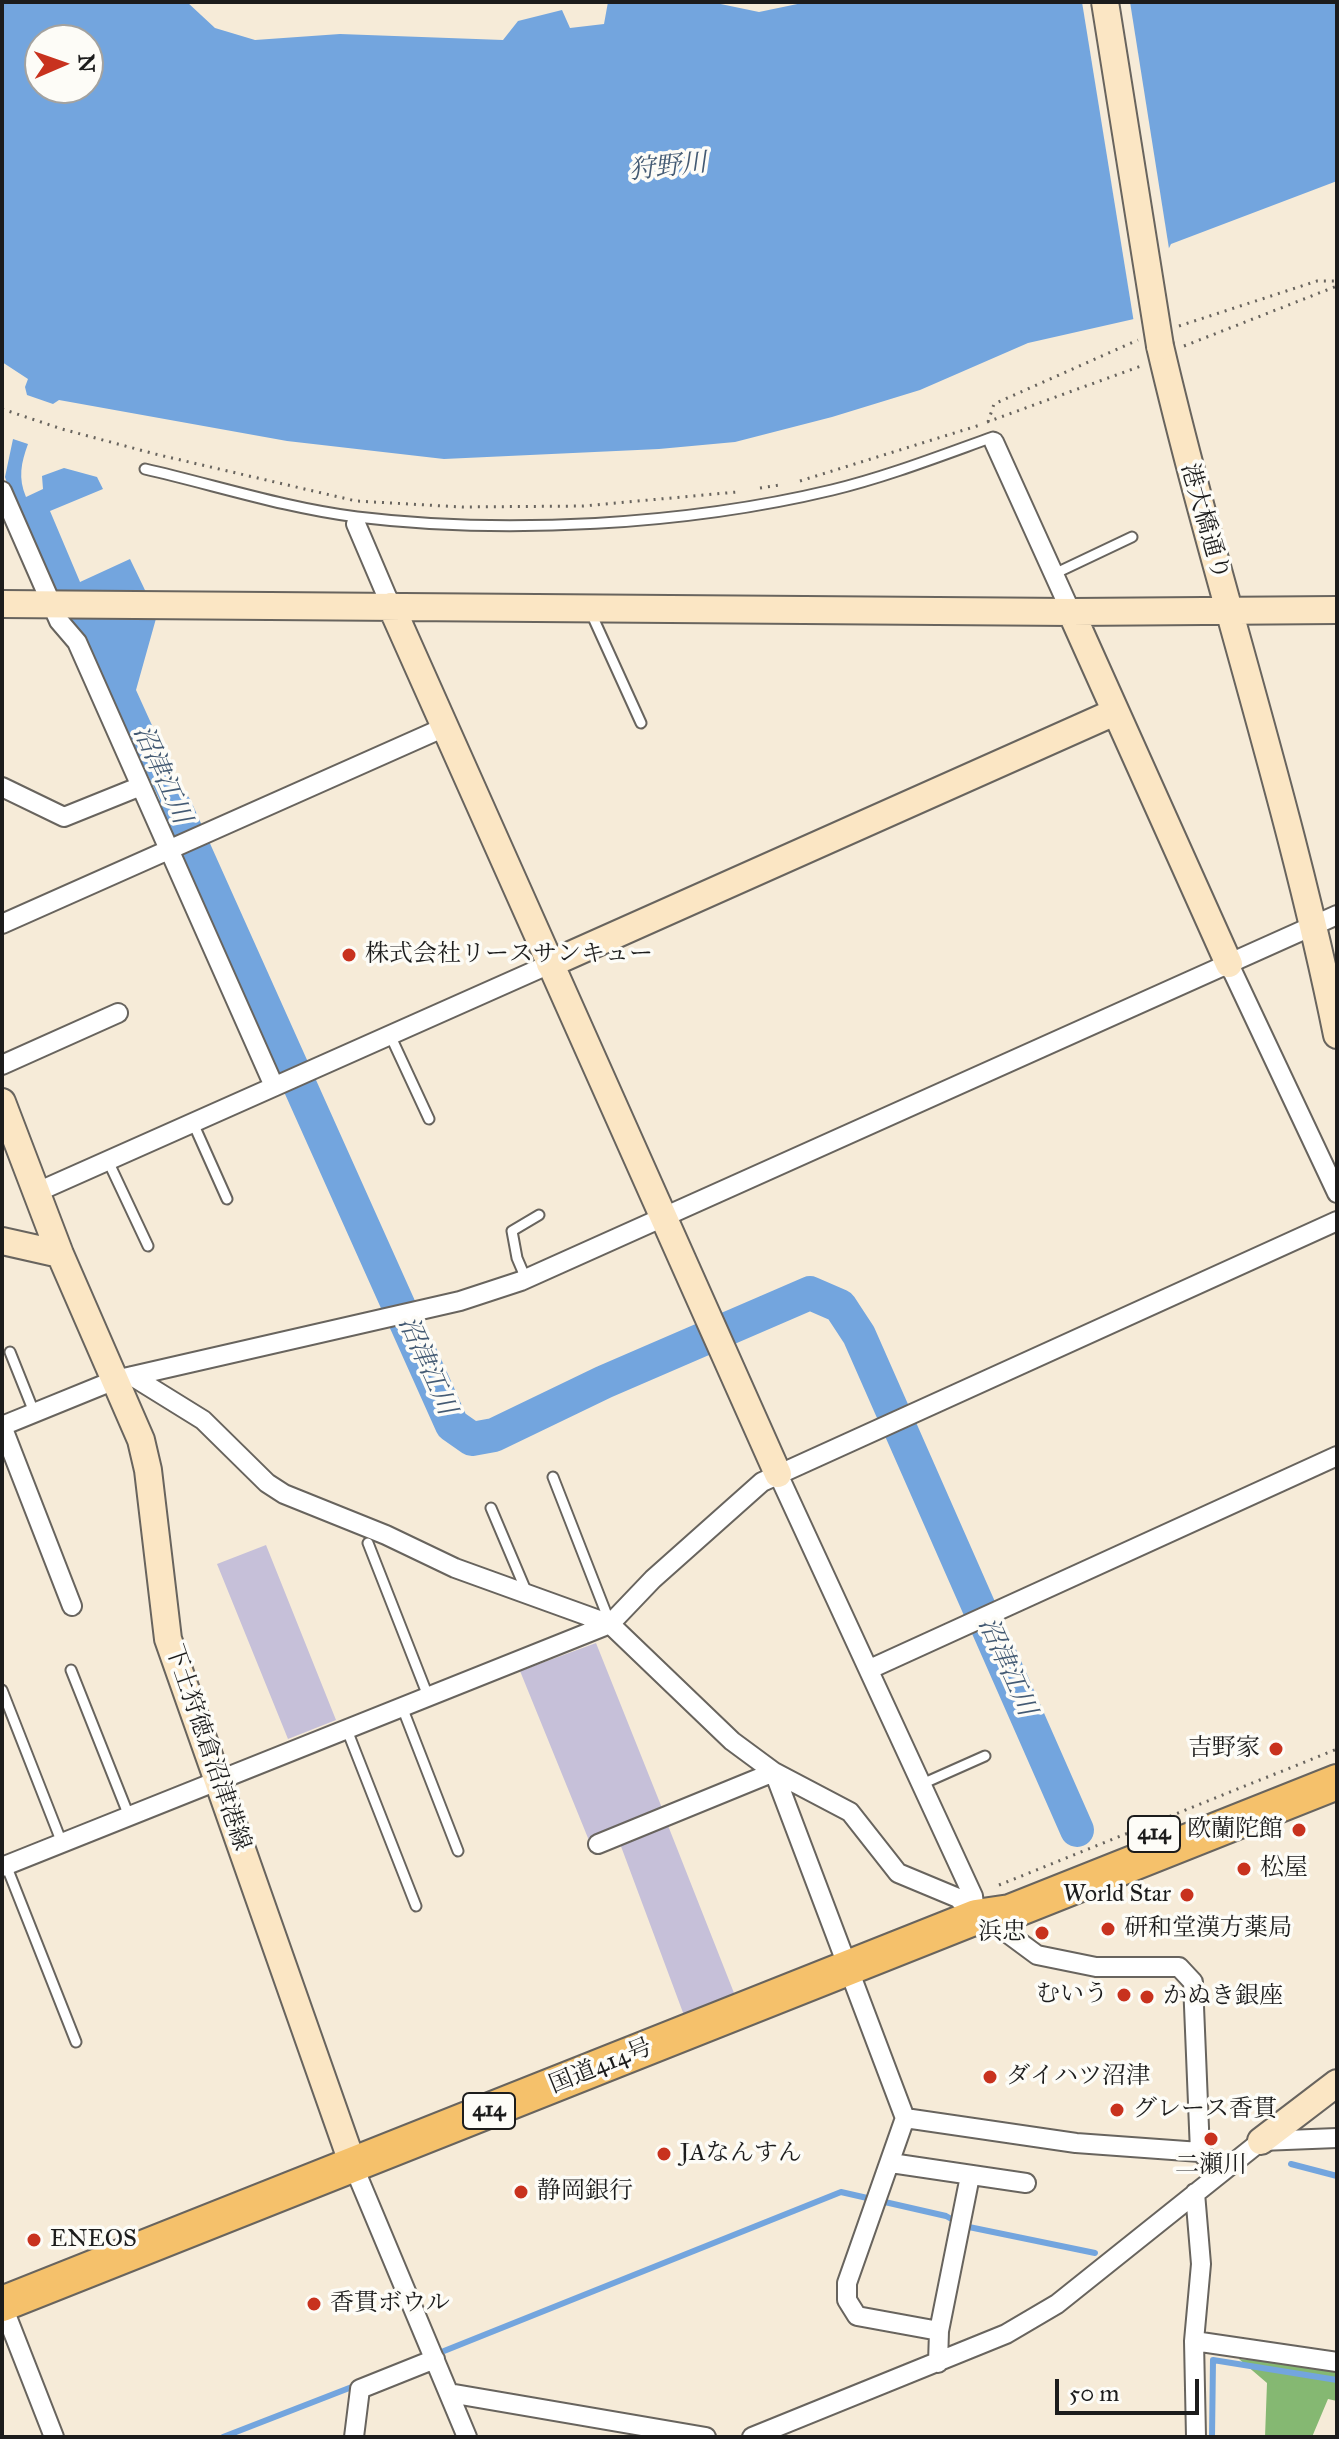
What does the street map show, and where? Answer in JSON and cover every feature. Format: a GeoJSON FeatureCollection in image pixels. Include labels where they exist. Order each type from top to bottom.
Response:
{"type":"FeatureCollection","features":[{"type":"Feature","properties":{"kind":"highway","name":"国道414号"},"geometry":{"type":"LineString","coordinates":[[976,1917],[1000,1896],[1337,1761]]}},
{"type":"Feature","properties":{"kind":"highway","name":"国道414号"},"geometry":{"type":"LineString","coordinates":[[2,2304],[976,1917],[1010,1912],[1337,1782]]}},
{"type":"Feature","properties":{"kind":"street","name":"港大橋通り"},"geometry":{"type":"LineString","coordinates":[[1105,2],[1162,353],[1191,479],[1326,920],[1337,1035]]}},
{"type":"Feature","properties":{"kind":"street"},"geometry":{"type":"LineString","coordinates":[[994,442],[1229,964],[1337,1193]]}},
{"type":"Feature","properties":{"kind":"street"},"geometry":{"type":"LineString","coordinates":[[4,499],[59,621],[77,642],[274,1086]]}},
{"type":"Feature","properties":{"kind":"street"},"geometry":{"type":"LineString","coordinates":[[354,520],[778,1474],[973,1896],[976,1917]]}},
{"type":"Feature","properties":{"kind":"street"},"geometry":{"type":"LineString","coordinates":[[2,604],[1071,612],[1337,610]]}},
{"type":"Feature","properties":{"kind":"street"},"geometry":{"type":"LineString","coordinates":[[35,1193],[1115,712]]}},
{"type":"Feature","properties":{"kind":"street"},"geometry":{"type":"LineString","coordinates":[[2,924],[445,727]]}},
{"type":"Feature","properties":{"kind":"street"},"geometry":{"type":"LineString","coordinates":[[2,787],[64,817],[141,786]]}},
{"type":"Feature","properties":{"kind":"street"},"geometry":{"type":"LineString","coordinates":[[72,1606],[2,1426],[124,1378],[460,1301],[526,1279],[1326,920]]}},
{"type":"Feature","properties":{"kind":"street"},"geometry":{"type":"LineString","coordinates":[[2,1065],[118,1013]]}},
{"type":"Feature","properties":{"kind":"street","name":"下土狩徳倉沼津港線"},"geometry":{"type":"LineString","coordinates":[[2,1102],[60,1254],[124,1378],[145,1452],[168,1639],[353,2165]]}},
{"type":"Feature","properties":{"kind":"street"},"geometry":{"type":"LineString","coordinates":[[4,1866],[610,1624],[762,1482],[1337,1221]]}},
{"type":"Feature","properties":{"kind":"street"},"geometry":{"type":"LineString","coordinates":[[2,1241],[60,1254]]}},
{"type":"Feature","properties":{"kind":"street"},"geometry":{"type":"LineString","coordinates":[[124,1378],[217,1430],[275,1489],[455,1568],[610,1624],[732,1741],[774,1772],[850,1812],[898,1873],[958,1898],[976,1917],[991,1921],[1037,1955],[1096,1967],[1179,1967],[1188,1972],[1193,1982],[1200,2152]]}},
{"type":"Feature","properties":{"kind":"street"},"geometry":{"type":"LineString","coordinates":[[870,1669],[1337,1456]]}},
{"type":"Feature","properties":{"kind":"street"},"geometry":{"type":"LineString","coordinates":[[598,1844],[774,1772]]}},
{"type":"Feature","properties":{"kind":"street"},"geometry":{"type":"LineString","coordinates":[[774,1772],[905,2118],[847,2283],[847,2300],[857,2316],[939,2331]]}},
{"type":"Feature","properties":{"kind":"street"},"geometry":{"type":"LineString","coordinates":[[752,2437],[1006,2334],[1057,2304],[1221,2171],[1337,2083]]}},
{"type":"Feature","properties":{"kind":"street"},"geometry":{"type":"LineString","coordinates":[[905,2118],[1076,2143],[1200,2152],[1221,2171]]}},
{"type":"Feature","properties":{"kind":"street"},"geometry":{"type":"LineString","coordinates":[[1261,2141],[1337,2138]]}},
{"type":"Feature","properties":{"kind":"street"},"geometry":{"type":"LineString","coordinates":[[891,2163],[1026,2183]]}},
{"type":"Feature","properties":{"kind":"street"},"geometry":{"type":"LineString","coordinates":[[353,2165],[467,2437]]}},
{"type":"Feature","properties":{"kind":"street"},"geometry":{"type":"LineString","coordinates":[[938,2363],[939,2331],[970,2176]]}},
{"type":"Feature","properties":{"kind":"street"},"geometry":{"type":"LineString","coordinates":[[1195,2193],[1201,2264],[1194,2341],[1196,2437]]}},
{"type":"Feature","properties":{"kind":"street"},"geometry":{"type":"LineString","coordinates":[[2,2304],[54,2437]]}},
{"type":"Feature","properties":{"kind":"street"},"geometry":{"type":"LineString","coordinates":[[1194,2341],[1337,2362]]}},
{"type":"Feature","properties":{"kind":"street"},"geometry":{"type":"LineString","coordinates":[[354,2437],[360,2389],[435,2359]]}},
{"type":"Feature","properties":{"kind":"street"},"geometry":{"type":"LineString","coordinates":[[449,2393],[706,2437]]}},
{"type":"Feature","properties":{"kind":"lane"},"geometry":{"type":"LineString","coordinates":[[145,469],[354,520],[484,524],[688,515],[835,490],[993,437],[994,442]]}},
{"type":"Feature","properties":{"kind":"lane"},"geometry":{"type":"LineString","coordinates":[[1054,574],[1132,537]]}},
{"type":"Feature","properties":{"kind":"lane"},"geometry":{"type":"LineString","coordinates":[[588,607],[641,723]]}},
{"type":"Feature","properties":{"kind":"lane"},"geometry":{"type":"LineString","coordinates":[[389,1034],[429,1119]]}},
{"type":"Feature","properties":{"kind":"lane"},"geometry":{"type":"LineString","coordinates":[[193,1123],[227,1199]]}},
{"type":"Feature","properties":{"kind":"lane"},"geometry":{"type":"LineString","coordinates":[[108,1161],[148,1246]]}},
{"type":"Feature","properties":{"kind":"lane"},"geometry":{"type":"LineString","coordinates":[[526,1279],[517,1258],[512,1231],[539,1215]]}},
{"type":"Feature","properties":{"kind":"lane"},"geometry":{"type":"LineString","coordinates":[[10,1352],[34,1412]]}},
{"type":"Feature","properties":{"kind":"lane"},"geometry":{"type":"LineString","coordinates":[[553,1477],[610,1624]]}},
{"type":"Feature","properties":{"kind":"lane"},"geometry":{"type":"LineString","coordinates":[[491,1508],[527,1593]]}},
{"type":"Feature","properties":{"kind":"lane"},"geometry":{"type":"LineString","coordinates":[[368,1543],[428,1696]]}},
{"type":"Feature","properties":{"kind":"lane"},"geometry":{"type":"LineString","coordinates":[[71,1670],[129,1816]]}},
{"type":"Feature","properties":{"kind":"lane"},"geometry":{"type":"LineString","coordinates":[[2,1690],[62,1843]]}},
{"type":"Feature","properties":{"kind":"lane"},"geometry":{"type":"LineString","coordinates":[[402,1707],[458,1851]]}},
{"type":"Feature","properties":{"kind":"lane"},"geometry":{"type":"LineString","coordinates":[[347,1730],[416,1906]]}},
{"type":"Feature","properties":{"kind":"lane"},"geometry":{"type":"LineString","coordinates":[[922,1784],[985,1756]]}},
{"type":"Feature","properties":{"kind":"lane"},"geometry":{"type":"LineString","coordinates":[[4,1866],[76,2042]]}},
{"type":"Feature","properties":{"kind":"path"},"geometry":{"type":"LineString","coordinates":[[756,489],[820,475],[895,452],[1337,286]]}},
{"type":"Feature","properties":{"kind":"path"},"geometry":{"type":"LineString","coordinates":[[2,409],[155,454],[356,501],[462,507],[583,506],[743,491]]}},
{"type":"Feature","properties":{"kind":"shaded area"},"geometry":{"type":"Polygon","coordinates":[[[266,1545],[336,1720],[288,1739],[217,1564],[266,1545]]]}},
{"type":"Feature","properties":{"kind":"shaded area"},"geometry":{"type":"Polygon","coordinates":[[[596,1643],[664,1813],[590,1843],[520,1671],[596,1643]]]}},
{"type":"Feature","properties":{"kind":"shaded area"},"geometry":{"type":"Polygon","coordinates":[[[667,1823],[736,1998],[685,2018],[619,1841],[667,1823]]]}},
{"type":"Feature","properties":{"kind":"green space"},"geometry":{"type":"Polygon","coordinates":[[[1239,2359],[1337,2368],[1337,2401],[1328,2399],[1312,2437],[1265,2437],[1267,2383],[1239,2359]]]}},
{"type":"Feature","properties":{"kind":"water","name":"狩野川"},"geometry":{"type":"Polygon","coordinates":[[[2,2],[187,2],[215,28],[255,40],[340,34],[503,40],[518,21],[562,10],[570,28],[604,24],[608,2],[711,2],[759,12],[807,2],[1337,2],[1337,181],[1171,244],[1134,319],[1028,343],[920,390],[832,417],[735,442],[659,449],[444,459],[287,441],[59,400],[53,404],[27,395],[25,387],[28,379],[2,362],[2,2]]]}},
{"type":"Feature","properties":{"kind":"water"},"geometry":{"type":"Polygon","coordinates":[[[13,439],[28,444],[21,470],[26,497],[43,489],[42,476],[64,468],[97,477],[103,489],[50,511],[80,582],[130,559],[157,615],[136,690],[199,829],[184,851],[77,626],[65,615],[10,492],[5,477],[13,439]]]}},
{"type":"Feature","properties":{"kind":"pier"},"geometry":{"type":"Polygon","coordinates":[[[1082,2],[1130,2],[1170,255],[1134,323],[1082,2]]]}},
{"type":"Feature","properties":{"kind":"waterway","name":"沼津江川"},"geometry":{"type":"LineString","coordinates":[[175,807],[452,1425],[472,1439],[494,1435],[604,1382],[810,1293],[840,1306],[859,1335],[1077,1830]]}},
{"type":"Feature","properties":{"kind":"waterway"},"geometry":{"type":"LineString","coordinates":[[1291,2164],[1337,2176]]}},
{"type":"Feature","properties":{"kind":"waterway"},"geometry":{"type":"LineString","coordinates":[[434,2355],[841,2192],[946,2216],[964,2226],[1095,2253]]}},
{"type":"Feature","properties":{"kind":"waterway"},"geometry":{"type":"LineString","coordinates":[[1212,2437],[1213,2360],[1337,2380]]}},
{"type":"Feature","properties":{"kind":"waterway"},"geometry":{"type":"LineString","coordinates":[[223,2437],[357,2385]]}},
{"type":"Feature","properties":{"kind":"place","name":"株式会社リースサンキュー"},"geometry":{"type":"Point","coordinates":[349,955]}},
{"type":"Feature","properties":{"kind":"place","name":"吉野家"},"geometry":{"type":"Point","coordinates":[1276,1749]}},
{"type":"Feature","properties":{"kind":"place","name":"欧蘭陀館"},"geometry":{"type":"Point","coordinates":[1299,1830]}},
{"type":"Feature","properties":{"kind":"place","name":"松屋"},"geometry":{"type":"Point","coordinates":[1244,1869]}},
{"type":"Feature","properties":{"kind":"place","name":"World Star"},"geometry":{"type":"Point","coordinates":[1187,1895]}},
{"type":"Feature","properties":{"kind":"place","name":"研和堂漢方薬局"},"geometry":{"type":"Point","coordinates":[1108,1929]}},
{"type":"Feature","properties":{"kind":"place","name":"浜忠"},"geometry":{"type":"Point","coordinates":[1042,1933]}},
{"type":"Feature","properties":{"kind":"place","name":"むいう"},"geometry":{"type":"Point","coordinates":[1124,1995]}},
{"type":"Feature","properties":{"kind":"place","name":"かぬき銀座"},"geometry":{"type":"Point","coordinates":[1147,1997]}},
{"type":"Feature","properties":{"kind":"place","name":"ダイハツ沼津"},"geometry":{"type":"Point","coordinates":[990,2077]}},
{"type":"Feature","properties":{"kind":"place","name":"グレース香貫"},"geometry":{"type":"Point","coordinates":[1117,2110]}},
{"type":"Feature","properties":{"kind":"place","name":"二瀬川"},"geometry":{"type":"Point","coordinates":[1211,2139]}},
{"type":"Feature","properties":{"kind":"place","name":"JAなんすん"},"geometry":{"type":"Point","coordinates":[664,2154]}},
{"type":"Feature","properties":{"kind":"place","name":"静岡銀行"},"geometry":{"type":"Point","coordinates":[521,2192]}},
{"type":"Feature","properties":{"kind":"place","name":"ENEOS"},"geometry":{"type":"Point","coordinates":[34,2240]}},
{"type":"Feature","properties":{"kind":"place","name":"香貫ボウル"},"geometry":{"type":"Point","coordinates":[314,2304]}}]}
